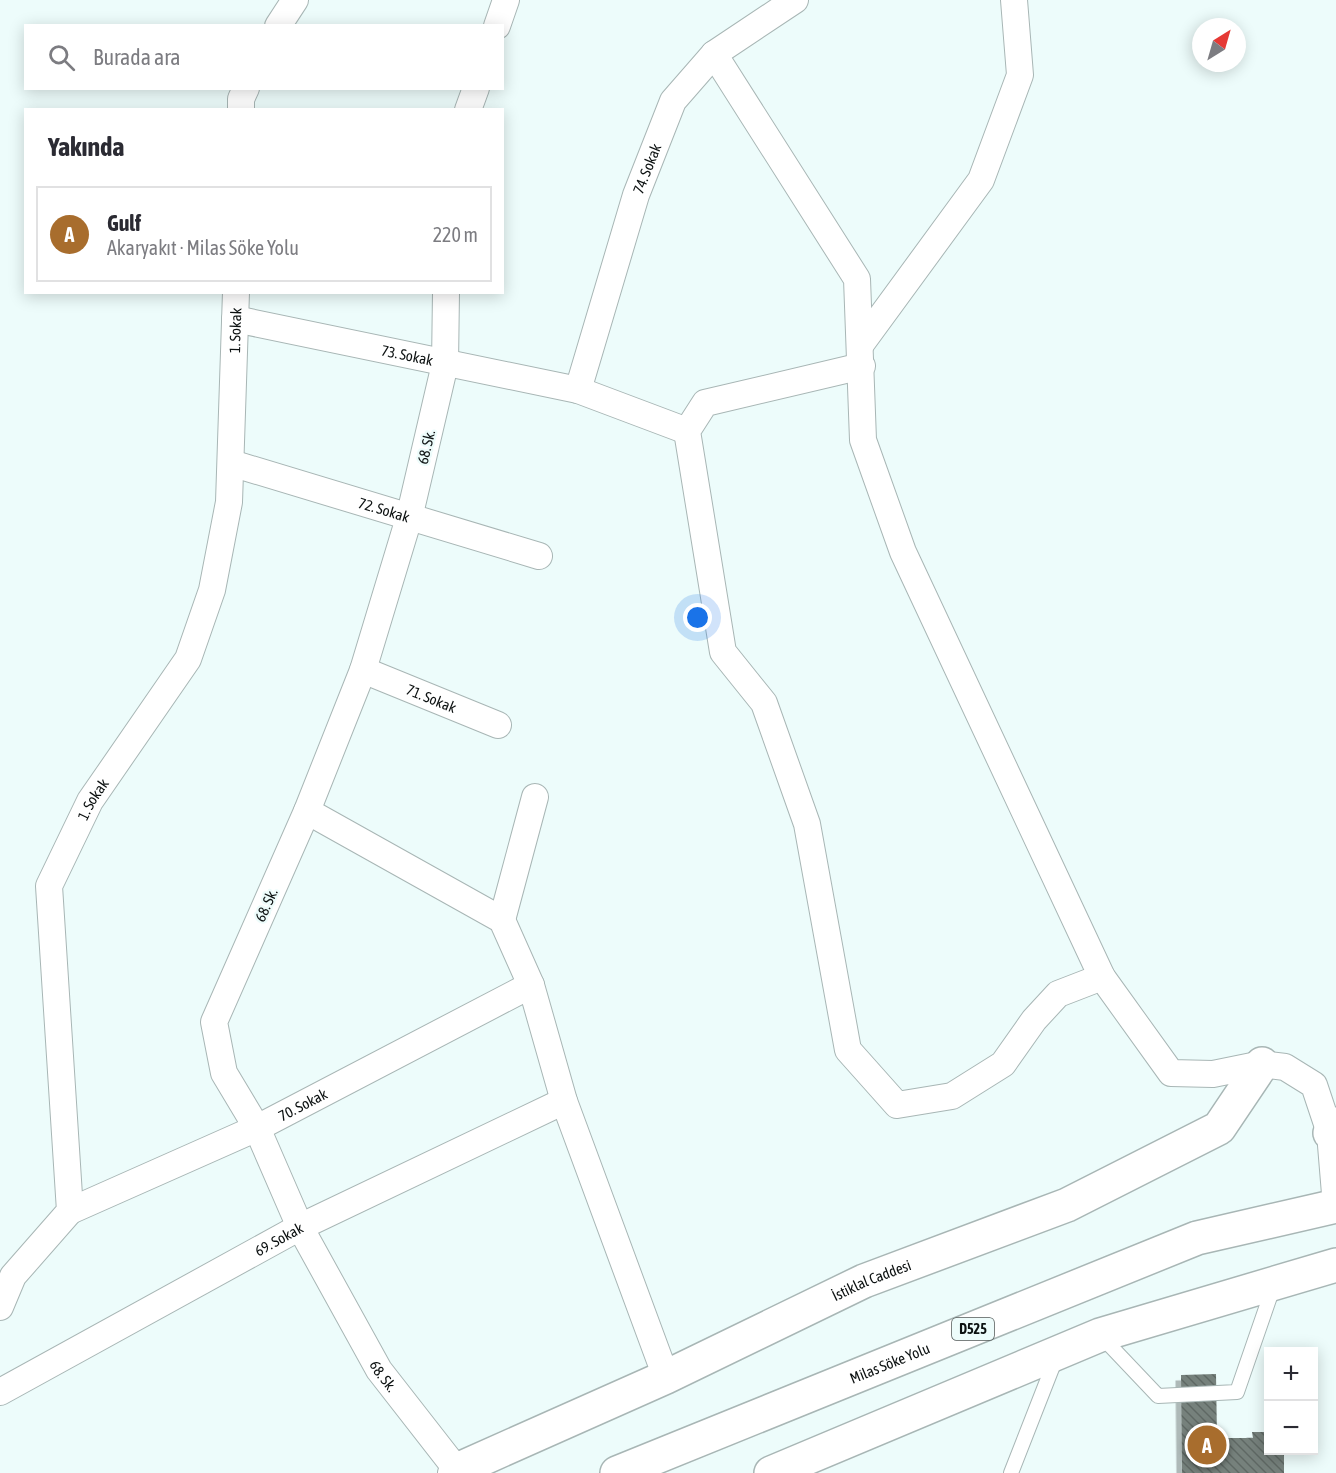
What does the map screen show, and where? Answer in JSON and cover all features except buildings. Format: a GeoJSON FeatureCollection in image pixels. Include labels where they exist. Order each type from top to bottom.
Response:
{"type":"FeatureCollection","features":[{"type":"Feature","properties":{"kind":"main road","name":"İstiklal Caddesi"},"geometry":{"type":"LineString","coordinates":[[454,1472],[666,1377],[864,1281],[1067,1205],[1219,1128],[1262,1064]]}},
{"type":"Feature","properties":{"kind":"main road","name":"Milas Söke Yolu"},"geometry":{"type":"LineString","coordinates":[[617,1473],[1197,1239],[1336,1206]]}},
{"type":"Feature","properties":{"kind":"main road"},"geometry":{"type":"LineString","coordinates":[[771,1473],[1101,1335],[1336,1264]]}},
{"type":"Feature","properties":{"kind":"street"},"geometry":{"type":"LineString","coordinates":[[279,24],[295,0]]}},
{"type":"Feature","properties":{"kind":"street"},"geometry":{"type":"LineString","coordinates":[[498,24],[506,0]]}},
{"type":"Feature","properties":{"kind":"street","name":"74. Sokak"},"geometry":{"type":"LineString","coordinates":[[578,390],[636,195],[673,100],[714,54],[795,0]]}},
{"type":"Feature","properties":{"kind":"street"},"geometry":{"type":"LineString","coordinates":[[1014,0],[1020,75],[981,180],[861,355],[705,403],[687,430],[723,652],[764,703],[807,824],[848,1050],[897,1105],[952,1096],[1003,1064],[1034,1020],[1058,994],[1102,976]]}},
{"type":"Feature","properties":{"kind":"street"},"geometry":{"type":"LineString","coordinates":[[714,54],[857,279],[863,440],[903,552],[1102,976],[1171,1072],[1213,1074],[1262,1064],[1285,1067],[1314,1085],[1334,1130],[1336,1206]]}},
{"type":"Feature","properties":{"kind":"street"},"geometry":{"type":"LineString","coordinates":[[241,108],[241,99],[245,90]]}},
{"type":"Feature","properties":{"kind":"street"},"geometry":{"type":"LineString","coordinates":[[469,108],[475,90]]}},
{"type":"Feature","properties":{"kind":"street","name":"1. Sokak"},"geometry":{"type":"LineString","coordinates":[[70,1211],[49,886],[90,801],[188,659],[212,590],[229,502],[236,294]]}},
{"type":"Feature","properties":{"kind":"street","name":"68. Sk."},"geometry":{"type":"LineString","coordinates":[[446,294],[445,364],[409,518],[363,670],[307,811],[214,1022],[224,1072],[257,1128],[300,1227],[379,1370],[454,1472]]}},
{"type":"Feature","properties":{"kind":"street","name":"73. Sokak"},"geometry":{"type":"LineString","coordinates":[[235,319],[578,390],[687,430]]}},
{"type":"Feature","properties":{"kind":"street","name":"72. Sokak"},"geometry":{"type":"LineString","coordinates":[[231,463],[539,556]]}},
{"type":"Feature","properties":{"kind":"street","name":"71. Sokak"},"geometry":{"type":"LineString","coordinates":[[363,670],[498,725]]}},
{"type":"Feature","properties":{"kind":"street"},"geometry":{"type":"LineString","coordinates":[[502,920],[535,797]]}},
{"type":"Feature","properties":{"kind":"street"},"geometry":{"type":"LineString","coordinates":[[307,811],[502,920],[531,985],[564,1101],[666,1377]]}},
{"type":"Feature","properties":{"kind":"street","name":"70. Sokak"},"geometry":{"type":"LineString","coordinates":[[70,1211],[257,1128],[531,985]]}},
{"type":"Feature","properties":{"kind":"street","name":"69. Sokak"},"geometry":{"type":"LineString","coordinates":[[0,1392],[300,1227],[564,1101]]}},
{"type":"Feature","properties":{"kind":"street"},"geometry":{"type":"LineString","coordinates":[[0,1307],[13,1276],[70,1211]]}},
{"type":"Feature","properties":{"kind":"lane"},"geometry":{"type":"LineString","coordinates":[[1101,1335],[1158,1396],[1237,1392],[1275,1281]]}},
{"type":"Feature","properties":{"kind":"lane"},"geometry":{"type":"LineString","coordinates":[[1011,1473],[1058,1353]]}},
{"type":"Feature","properties":{"kind":"place","name":"Gulf"},"geometry":{"type":"Point","coordinates":[1207,1445]}}]}
